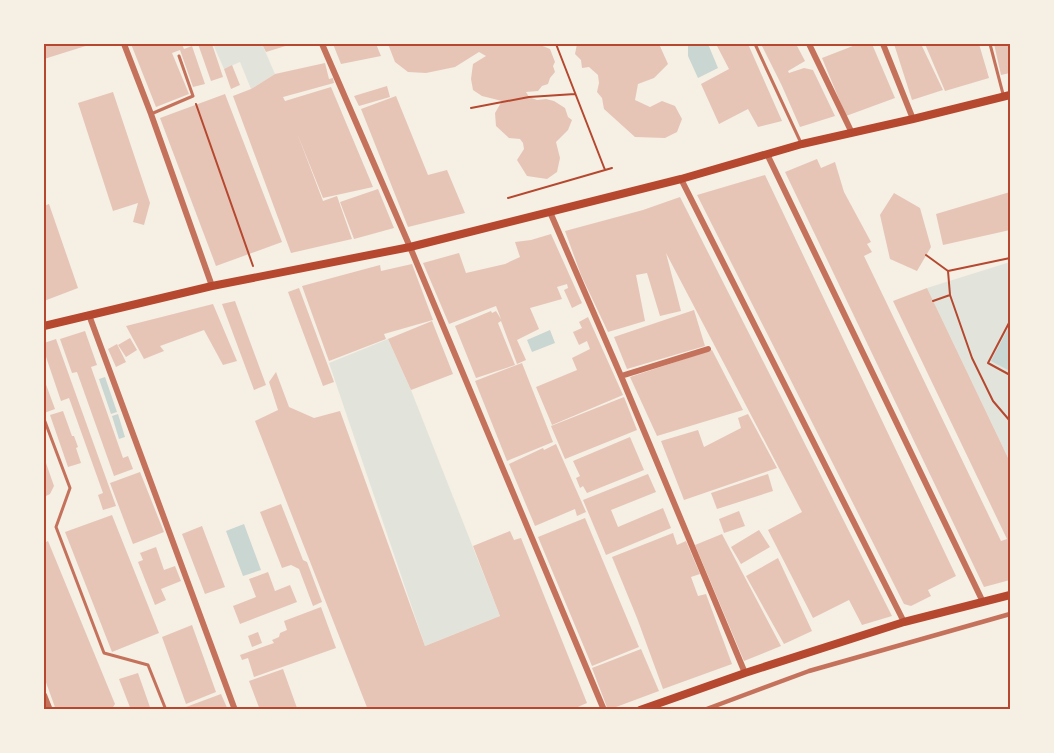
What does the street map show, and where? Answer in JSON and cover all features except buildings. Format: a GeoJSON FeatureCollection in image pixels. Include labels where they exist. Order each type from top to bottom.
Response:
{"type":"FeatureCollection","features":[{"type":"Feature","properties":{"kind":"main road"},"geometry":{"type":"LineString","coordinates":[[44,326],[212,286],[410,247],[681,178],[802,144],[1007,95]]}},
{"type":"Feature","properties":{"kind":"main road"},"geometry":{"type":"LineString","coordinates":[[640,710],[745,673],[904,622],[1011,595]]}},
{"type":"Feature","properties":{"kind":"street"},"geometry":{"type":"LineString","coordinates":[[124,44],[212,286]]}},
{"type":"Feature","properties":{"kind":"street"},"geometry":{"type":"LineString","coordinates":[[322,44],[410,247],[604,710]]}},
{"type":"Feature","properties":{"kind":"street"},"geometry":{"type":"LineString","coordinates":[[809,44],[852,133]]}},
{"type":"Feature","properties":{"kind":"street"},"geometry":{"type":"LineString","coordinates":[[883,44],[913,119]]}},
{"type":"Feature","properties":{"kind":"street"},"geometry":{"type":"LineString","coordinates":[[766,154],[983,602]]}},
{"type":"Feature","properties":{"kind":"street"},"geometry":{"type":"LineString","coordinates":[[681,178],[904,622]]}},
{"type":"Feature","properties":{"kind":"street"},"geometry":{"type":"LineString","coordinates":[[550,212],[745,673]]}},
{"type":"Feature","properties":{"kind":"street"},"geometry":{"type":"LineString","coordinates":[[89,315],[235,710]]}},
{"type":"Feature","properties":{"kind":"street"},"geometry":{"type":"LineString","coordinates":[[621,376],[708,349]]}},
{"type":"Feature","properties":{"kind":"street"},"geometry":{"type":"LineString","coordinates":[[704,710],[809,671],[1011,614]]}},
{"type":"Feature","properties":{"kind":"street"},"geometry":{"type":"LineString","coordinates":[[44,695],[50,710]]}},
{"type":"Feature","properties":{"kind":"lane"},"geometry":{"type":"LineString","coordinates":[[755,44],[802,144]]}},
{"type":"Feature","properties":{"kind":"lane"},"geometry":{"type":"LineString","coordinates":[[990,44],[1007,95]]}},
{"type":"Feature","properties":{"kind":"lane"},"geometry":{"type":"LineString","coordinates":[[151,114],[193,96],[178,56]]}},
{"type":"Feature","properties":{"kind":"lane"},"geometry":{"type":"LineString","coordinates":[[44,419],[70,488],[56,527],[104,653],[148,665],[166,710]]}},
{"type":"Feature","properties":{"kind":"path"},"geometry":{"type":"LineString","coordinates":[[556,44],[605,170]]}},
{"type":"Feature","properties":{"kind":"path"},"geometry":{"type":"LineString","coordinates":[[471,108],[529,97],[575,94]]}},
{"type":"Feature","properties":{"kind":"path"},"geometry":{"type":"LineString","coordinates":[[193,96],[258,278]]}},
{"type":"Feature","properties":{"kind":"path"},"geometry":{"type":"LineString","coordinates":[[508,198],[612,168]]}},
{"type":"Feature","properties":{"kind":"path"},"geometry":{"type":"LineString","coordinates":[[926,255],[948,271],[1011,258]]}},
{"type":"Feature","properties":{"kind":"path"},"geometry":{"type":"LineString","coordinates":[[948,271],[950,295],[972,358],[993,401],[1011,421]]}},
{"type":"Feature","properties":{"kind":"path"},"geometry":{"type":"LineString","coordinates":[[933,301],[950,295]]}},
{"type":"Feature","properties":{"kind":"path"},"geometry":{"type":"LineString","coordinates":[[1011,321],[988,363],[1011,375]]}},
{"type":"Feature","properties":{"kind":"shaded area"},"geometry":{"type":"Polygon","coordinates":[[[213,44],[262,44],[275,74],[251,89],[240,62],[224,69],[213,44]]]}},
{"type":"Feature","properties":{"kind":"shaded area"},"geometry":{"type":"Polygon","coordinates":[[[688,44],[708,44],[718,68],[698,78],[688,56],[688,44]]]}},
{"type":"Feature","properties":{"kind":"shaded area"},"geometry":{"type":"Polygon","coordinates":[[[1010,262],[1010,462],[927,288],[1010,262]]]}},
{"type":"Feature","properties":{"kind":"shaded area"},"geometry":{"type":"Polygon","coordinates":[[[1010,325],[1010,371],[991,361],[1010,325]]]}},
{"type":"Feature","properties":{"kind":"shaded area"},"geometry":{"type":"Polygon","coordinates":[[[550,330],[555,343],[532,352],[527,340],[550,330]]]}},
{"type":"Feature","properties":{"kind":"shaded area"},"geometry":{"type":"Polygon","coordinates":[[[388,339],[411,390],[500,616],[425,646],[329,363],[388,339]]]}},
{"type":"Feature","properties":{"kind":"shaded area"},"geometry":{"type":"Polygon","coordinates":[[[105,377],[117,412],[111,414],[99,379],[105,377]]]}},
{"type":"Feature","properties":{"kind":"shaded area"},"geometry":{"type":"Polygon","coordinates":[[[118,414],[125,437],[119,439],[112,416],[118,414]]]}},
{"type":"Feature","properties":{"kind":"shaded area"},"geometry":{"type":"Polygon","coordinates":[[[244,524],[261,570],[243,576],[226,531],[244,524]]]}}]}
